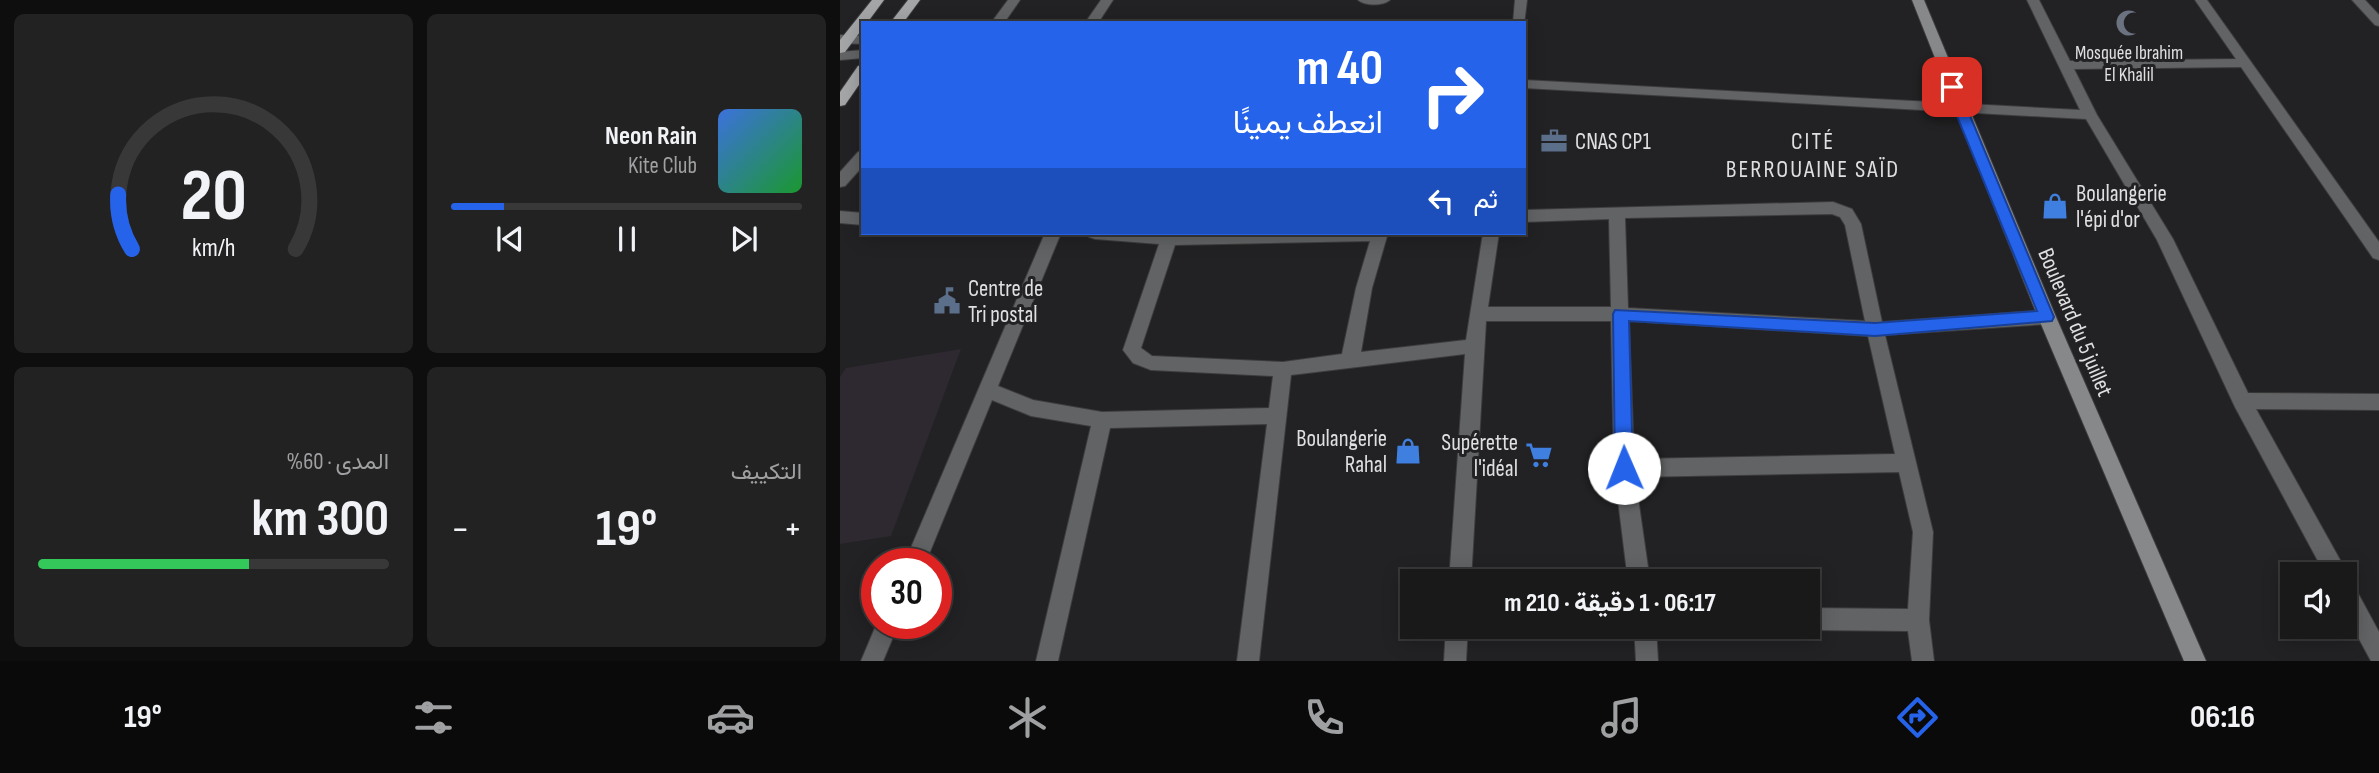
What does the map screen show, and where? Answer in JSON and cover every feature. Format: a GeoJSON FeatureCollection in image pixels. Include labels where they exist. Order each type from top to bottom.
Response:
{"type":"FeatureCollection","features":[{"type":"Feature","properties":{"kind":"main road"},"geometry":{"type":"LineString","coordinates":[[843,42],[878,0]]}},
{"type":"Feature","properties":{"kind":"main road"},"geometry":{"type":"LineString","coordinates":[[898,21],[914,0]]}},
{"type":"Feature","properties":{"kind":"main road"},"geometry":{"type":"LineString","coordinates":[[840,102],[861,72]]}},
{"type":"Feature","properties":{"kind":"street"},"geometry":{"type":"LineString","coordinates":[[999,21],[1014,0]]}},
{"type":"Feature","properties":{"kind":"street"},"geometry":{"type":"LineString","coordinates":[[1092,21],[1107,0]]}},
{"type":"Feature","properties":{"kind":"street"},"geometry":{"type":"LineString","coordinates":[[1364,0],[1384,0]]}},
{"type":"Feature","properties":{"kind":"street"},"geometry":{"type":"LineString","coordinates":[[1519,21],[1521,0]]}},
{"type":"Feature","properties":{"kind":"street","name":"Boulevard du 5 juillet"},"geometry":{"type":"LineString","coordinates":[[1918,0],[2047,317],[2195,661]]}},
{"type":"Feature","properties":{"kind":"street"},"geometry":{"type":"LineString","coordinates":[[2033,0],[2090,115],[2165,239],[2242,401],[2329,562]]}},
{"type":"Feature","properties":{"kind":"street"},"geometry":{"type":"LineString","coordinates":[[2201,0],[2379,254]]}},
{"type":"Feature","properties":{"kind":"street"},"geometry":{"type":"LineString","coordinates":[[2358,0],[2379,22]]}},
{"type":"Feature","properties":{"kind":"street"},"geometry":{"type":"LineString","coordinates":[[843,42],[861,40]]}},
{"type":"Feature","properties":{"kind":"street"},"geometry":{"type":"LineString","coordinates":[[840,56],[861,54]]}},
{"type":"Feature","properties":{"kind":"street"},"geometry":{"type":"LineString","coordinates":[[2065,65],[2245,63]]}},
{"type":"Feature","properties":{"kind":"street"},"geometry":{"type":"LineString","coordinates":[[1526,84],[2090,115]]}},
{"type":"Feature","properties":{"kind":"street"},"geometry":{"type":"LineString","coordinates":[[840,182],[861,158]]}},
{"type":"Feature","properties":{"kind":"street"},"geometry":{"type":"LineString","coordinates":[[1526,215],[1833,208],[1846,213],[1853,224],[1923,532],[1917,620],[1923,661]]}},
{"type":"Feature","properties":{"kind":"street"},"geometry":{"type":"LineString","coordinates":[[1617,213],[1624,468],[1637,569]]}},
{"type":"Feature","properties":{"kind":"street"},"geometry":{"type":"LineString","coordinates":[[840,217],[861,219]]}},
{"type":"Feature","properties":{"kind":"street"},"geometry":{"type":"LineString","coordinates":[[921,548],[1052,235]]}},
{"type":"Feature","properties":{"kind":"street"},"geometry":{"type":"LineString","coordinates":[[1145,235],[1274,235]]}},
{"type":"Feature","properties":{"kind":"street"},"geometry":{"type":"LineString","coordinates":[[1350,362],[1364,288],[1379,235]]}},
{"type":"Feature","properties":{"kind":"street"},"geometry":{"type":"LineString","coordinates":[[1461,569],[1474,346],[1491,235]]}},
{"type":"Feature","properties":{"kind":"street"},"geometry":{"type":"LineString","coordinates":[[1170,236],[1132,350],[1139,358],[1151,363],[1283,369],[1474,346]]}},
{"type":"Feature","properties":{"kind":"street"},"geometry":{"type":"LineString","coordinates":[[1478,314],[1621,314],[1875,329],[2047,317]]}},
{"type":"Feature","properties":{"kind":"street"},"geometry":{"type":"LineString","coordinates":[[1248,661],[1283,369]]}},
{"type":"Feature","properties":{"kind":"street"},"geometry":{"type":"LineString","coordinates":[[989,390],[1031,408],[1102,419],[1279,416]]}},
{"type":"Feature","properties":{"kind":"street"},"geometry":{"type":"LineString","coordinates":[[2242,401],[2379,402]]}},
{"type":"Feature","properties":{"kind":"street"},"geometry":{"type":"LineString","coordinates":[[1047,661],[1102,419]]}},
{"type":"Feature","properties":{"kind":"street"},"geometry":{"type":"LineString","coordinates":[[1624,468],[1906,463]]}},
{"type":"Feature","properties":{"kind":"street"},"geometry":{"type":"LineString","coordinates":[[2357,613],[2379,654]]}},
{"type":"Feature","properties":{"kind":"street"},"geometry":{"type":"LineString","coordinates":[[1820,619],[1917,620]]}},
{"type":"Feature","properties":{"kind":"street"},"geometry":{"type":"LineString","coordinates":[[872,661],[881,639]]}},
{"type":"Feature","properties":{"kind":"street"},"geometry":{"type":"LineString","coordinates":[[1455,661],[1456,639]]}},
{"type":"Feature","properties":{"kind":"street"},"geometry":{"type":"LineString","coordinates":[[1646,639],[1647,661]]}},
{"type":"Feature","properties":{"kind":"shaded area"},"geometry":{"type":"Polygon","coordinates":[[[961,349],[891,536],[840,544],[840,377],[846,368],[961,349]]]}},
{"type":"Feature","properties":{"kind":"place","name":"Mosquée Ibrahim El Khalil"},"geometry":{"type":"Point","coordinates":[2129,23]}},
{"type":"Feature","properties":{"kind":"place","name":"CNAS CP1"},"geometry":{"type":"Point","coordinates":[1554,141]}},
{"type":"Feature","properties":{"kind":"place","name":"Boulangerie l'épi d'or"},"geometry":{"type":"Point","coordinates":[2055,206]}},
{"type":"Feature","properties":{"kind":"place","name":"Centre de Tri postal"},"geometry":{"type":"Point","coordinates":[947,301]}},
{"type":"Feature","properties":{"kind":"place","name":"Boulangerie Rahal"},"geometry":{"type":"Point","coordinates":[1408,451]}},
{"type":"Feature","properties":{"kind":"place","name":"Supérette l'idéal"},"geometry":{"type":"Point","coordinates":[1539,455]}},
{"type":"Feature","properties":{"kind":"district","name":"CITÉ BERROUAINE SAÏD"},"geometry":{"type":"Point","coordinates":[1813,155]}},
{"type":"Feature","properties":{"kind":"route"},"geometry":{"type":"LineString","coordinates":[[1624,468],[1621,314],[1875,329],[2047,317],[1952,87]]}}]}
